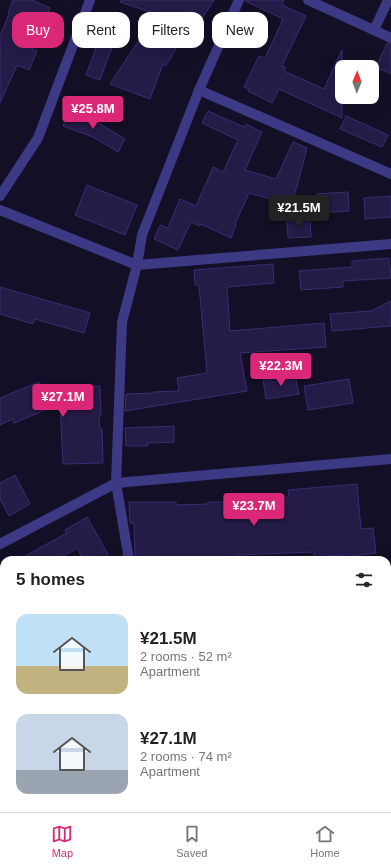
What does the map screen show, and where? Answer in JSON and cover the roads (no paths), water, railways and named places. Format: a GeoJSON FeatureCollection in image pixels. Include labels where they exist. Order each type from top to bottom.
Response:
{"type":"FeatureCollection","features":[{"type":"Feature","properties":{"kind":"street"},"geometry":{"type":"LineString","coordinates":[[0,196],[38,138],[90,0]]}},
{"type":"Feature","properties":{"kind":"street"},"geometry":{"type":"LineString","coordinates":[[128,556],[116,484],[122,322],[137,265],[142,235],[199,90],[239,0]]}},
{"type":"Feature","properties":{"kind":"street"},"geometry":{"type":"LineString","coordinates":[[308,0],[391,38]]}},
{"type":"Feature","properties":{"kind":"street"},"geometry":{"type":"LineString","coordinates":[[374,30],[388,0]]}},
{"type":"Feature","properties":{"kind":"street"},"geometry":{"type":"LineString","coordinates":[[199,90],[391,174]]}},
{"type":"Feature","properties":{"kind":"street"},"geometry":{"type":"LineString","coordinates":[[0,210],[137,265],[391,244]]}},
{"type":"Feature","properties":{"kind":"street"},"geometry":{"type":"LineString","coordinates":[[0,544],[116,484],[391,459]]}}]}
